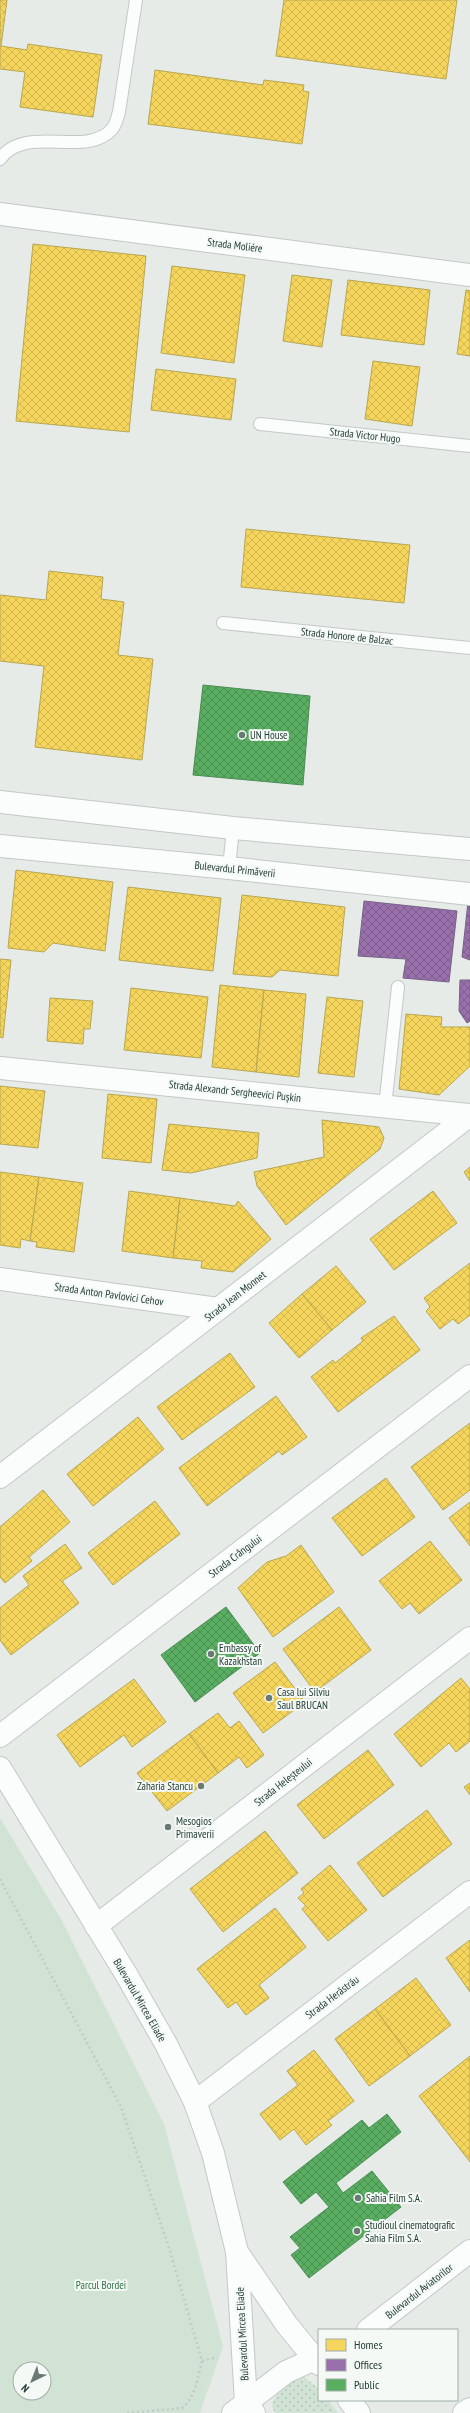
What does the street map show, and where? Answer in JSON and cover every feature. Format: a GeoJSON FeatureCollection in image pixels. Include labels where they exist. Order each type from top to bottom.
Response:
{"type":"FeatureCollection","features":[{"type":"Feature","properties":{"kind":"street","name":"Strada Moliére"},"geometry":{"type":"LineString","coordinates":[[0,214],[470,275]]}},
{"type":"Feature","properties":{"kind":"street"},"geometry":{"type":"LineString","coordinates":[[0,802],[233,828],[470,849]]}},
{"type":"Feature","properties":{"kind":"street","name":"Bulevardul Primăverii"},"geometry":{"type":"LineString","coordinates":[[0,846],[230,868],[470,894]]}},
{"type":"Feature","properties":{"kind":"street","name":"Strada Alexandr Sergheevici Pușkin"},"geometry":{"type":"LineString","coordinates":[[0,1068],[470,1115]]}},
{"type":"Feature","properties":{"kind":"street","name":"Strada Jean Monnet"},"geometry":{"type":"LineString","coordinates":[[0,1477],[470,1115]]}},
{"type":"Feature","properties":{"kind":"street","name":"Strada Anton Pavlovici Cehov"},"geometry":{"type":"LineString","coordinates":[[0,1279],[218,1309]]}},
{"type":"Feature","properties":{"kind":"street","name":"Strada Crângului"},"geometry":{"type":"LineString","coordinates":[[0,1736],[470,1376]]}},
{"type":"Feature","properties":{"kind":"street","name":"Strada Heleșteului"},"geometry":{"type":"LineString","coordinates":[[96,1926],[470,1638]]}},
{"type":"Feature","properties":{"kind":"street","name":"Bulevardul Mircea Eliade"},"geometry":{"type":"LineString","coordinates":[[0,1768],[166,2044],[195,2102],[213,2153],[237,2252],[244,2409]]}},
{"type":"Feature","properties":{"kind":"street","name":"Strada Herăstrău"},"geometry":{"type":"LineString","coordinates":[[195,2102],[470,1892]]}},
{"type":"Feature","properties":{"kind":"street","name":"Bulevardul Aviatorilor"},"geometry":{"type":"LineString","coordinates":[[369,2329],[470,2251]]}},
{"type":"Feature","properties":{"kind":"street","name":"Bulevardul Mircea Eliade"},"geometry":{"type":"LineString","coordinates":[[237,2252],[263,2292],[317,2360]]}},
{"type":"Feature","properties":{"kind":"street"},"geometry":{"type":"LineString","coordinates":[[244,2409],[286,2372],[317,2360]]}},
{"type":"Feature","properties":{"kind":"street"},"geometry":{"type":"LineString","coordinates":[[349,2401],[359,2413]]}},
{"type":"Feature","properties":{"kind":"street"},"geometry":{"type":"LineString","coordinates":[[464,2413],[470,2409]]}},
{"type":"Feature","properties":{"kind":"lane"},"geometry":{"type":"LineString","coordinates":[[0,159],[16,145],[102,138],[113,129],[119,112],[136,0]]}},
{"type":"Feature","properties":{"kind":"lane","name":"Strada Victor Hugo"},"geometry":{"type":"LineString","coordinates":[[260,424],[470,446]]}},
{"type":"Feature","properties":{"kind":"lane","name":"Strada Honore de Balzac"},"geometry":{"type":"LineString","coordinates":[[223,623],[470,648]]}},
{"type":"Feature","properties":{"kind":"lane"},"geometry":{"type":"LineString","coordinates":[[230,868],[233,828]]}},
{"type":"Feature","properties":{"kind":"lane"},"geometry":{"type":"LineString","coordinates":[[384,1107],[398,987]]}},
{"type":"Feature","properties":{"kind":"path"},"geometry":{"type":"LineString","coordinates":[[0,1879],[121,2107],[170,2251],[202,2361],[188,2404],[182,2408],[127,2413]]}},
{"type":"Feature","properties":{"kind":"path"},"geometry":{"type":"LineString","coordinates":[[202,2361],[221,2357]]}},
{"type":"Feature","properties":{"kind":"green space","name":"Parcul Bordei"},"geometry":{"type":"Polygon","coordinates":[[[0,1818],[61,1919],[164,2124],[223,2346],[200,2413],[0,2413],[0,1818]]]}},
{"type":"Feature","properties":{"kind":"green space"},"geometry":{"type":"Polygon","coordinates":[[[304,2377],[318,2388],[318,2401],[329,2401],[338,2413],[275,2413],[272,2406],[274,2400],[280,2391],[293,2382],[304,2377]]]}},
{"type":"Feature","properties":{"kind":"building: Homes"},"geometry":{"type":"Polygon","coordinates":[[[0,0],[7,0],[1,46],[27,50],[28,44],[102,55],[93,117],[20,107],[25,72],[0,69],[0,0]]]}},
{"type":"Feature","properties":{"kind":"building: Homes"},"geometry":{"type":"Polygon","coordinates":[[[284,0],[457,0],[446,79],[276,56],[284,0]]]}},
{"type":"Feature","properties":{"kind":"building: Homes"},"geometry":{"type":"Polygon","coordinates":[[[155,70],[263,85],[264,80],[304,85],[303,91],[309,92],[302,144],[148,124],[155,70]]]}},
{"type":"Feature","properties":{"kind":"building: Homes"},"geometry":{"type":"Polygon","coordinates":[[[33,244],[146,256],[129,432],[16,421],[33,244]]]}},
{"type":"Feature","properties":{"kind":"building: Homes"},"geometry":{"type":"Polygon","coordinates":[[[172,266],[245,275],[234,363],[161,353],[172,266]]]}},
{"type":"Feature","properties":{"kind":"building: Homes"},"geometry":{"type":"Polygon","coordinates":[[[292,275],[332,280],[322,347],[283,341],[292,275]]]}},
{"type":"Feature","properties":{"kind":"building: Homes"},"geometry":{"type":"Polygon","coordinates":[[[348,280],[430,290],[424,345],[341,335],[348,280]]]}},
{"type":"Feature","properties":{"kind":"building: Homes"},"geometry":{"type":"Polygon","coordinates":[[[466,290],[470,291],[470,356],[457,354],[466,290]]]}},
{"type":"Feature","properties":{"kind":"building: Homes"},"geometry":{"type":"Polygon","coordinates":[[[373,361],[420,367],[412,426],[365,419],[373,361]]]}},
{"type":"Feature","properties":{"kind":"building: Homes"},"geometry":{"type":"Polygon","coordinates":[[[156,369],[236,379],[231,420],[151,410],[156,369]]]}},
{"type":"Feature","properties":{"kind":"building: Homes"},"geometry":{"type":"Polygon","coordinates":[[[246,529],[410,545],[404,603],[241,587],[246,529]]]}},
{"type":"Feature","properties":{"kind":"building: Homes"},"geometry":{"type":"Polygon","coordinates":[[[49,571],[103,577],[101,599],[124,602],[118,655],[153,659],[142,760],[35,747],[44,666],[0,661],[0,595],[46,600],[49,571]]]}},
{"type":"Feature","properties":{"kind":"building: Homes"},"geometry":{"type":"Polygon","coordinates":[[[16,870],[113,882],[105,951],[53,943],[44,952],[8,948],[16,870]]]}},
{"type":"Feature","properties":{"kind":"building: Homes"},"geometry":{"type":"Polygon","coordinates":[[[128,887],[221,898],[213,971],[119,960],[128,887]]]}},
{"type":"Feature","properties":{"kind":"building: Homes"},"geometry":{"type":"Polygon","coordinates":[[[242,895],[345,907],[338,976],[280,970],[272,977],[233,974],[242,895]]]}},
{"type":"Feature","properties":{"kind":"building: Homes"},"geometry":{"type":"Polygon","coordinates":[[[0,959],[11,960],[3,1038],[0,1037],[0,959]]]}},
{"type":"Feature","properties":{"kind":"building: Homes"},"geometry":{"type":"Polygon","coordinates":[[[220,985],[264,990],[256,1072],[212,1067],[220,985]]]}},
{"type":"Feature","properties":{"kind":"building: Homes"},"geometry":{"type":"Polygon","coordinates":[[[131,988],[208,997],[201,1058],[124,1050],[131,988]]]}},
{"type":"Feature","properties":{"kind":"building: Homes"},"geometry":{"type":"Polygon","coordinates":[[[264,990],[306,994],[299,1077],[256,1072],[264,990]]]}},
{"type":"Feature","properties":{"kind":"building: Homes"},"geometry":{"type":"Polygon","coordinates":[[[327,997],[363,1001],[354,1077],[318,1073],[327,997]]]}},
{"type":"Feature","properties":{"kind":"building: Homes"},"geometry":{"type":"Polygon","coordinates":[[[50,998],[93,1001],[90,1029],[84,1029],[83,1044],[47,1041],[50,998]]]}},
{"type":"Feature","properties":{"kind":"building: Homes"},"geometry":{"type":"Polygon","coordinates":[[[406,1014],[442,1017],[441,1027],[470,1027],[470,1066],[439,1095],[399,1089],[406,1014]]]}},
{"type":"Feature","properties":{"kind":"building: Homes"},"geometry":{"type":"Polygon","coordinates":[[[0,1086],[45,1091],[38,1148],[0,1144],[0,1086]]]}},
{"type":"Feature","properties":{"kind":"building: Homes"},"geometry":{"type":"Polygon","coordinates":[[[108,1094],[157,1099],[151,1163],[102,1158],[108,1094]]]}},
{"type":"Feature","properties":{"kind":"building: Homes"},"geometry":{"type":"Polygon","coordinates":[[[322,1120],[379,1127],[384,1138],[380,1149],[286,1225],[257,1186],[254,1172],[324,1157],[322,1120]]]}},
{"type":"Feature","properties":{"kind":"building: Homes"},"geometry":{"type":"Polygon","coordinates":[[[169,1124],[259,1133],[257,1158],[191,1173],[162,1170],[169,1124]]]}},
{"type":"Feature","properties":{"kind":"building: Homes"},"geometry":{"type":"Polygon","coordinates":[[[470,1167],[470,1181],[464,1172],[470,1167]]]}},
{"type":"Feature","properties":{"kind":"building: Homes"},"geometry":{"type":"Polygon","coordinates":[[[0,1172],[39,1177],[30,1241],[21,1239],[20,1248],[0,1245],[0,1172]]]}},
{"type":"Feature","properties":{"kind":"building: Homes"},"geometry":{"type":"Polygon","coordinates":[[[39,1177],[83,1183],[74,1252],[36,1247],[37,1242],[30,1241],[39,1177]]]}},
{"type":"Feature","properties":{"kind":"building: Homes"},"geometry":{"type":"Polygon","coordinates":[[[129,1191],[180,1198],[173,1258],[122,1251],[129,1191]]]}},
{"type":"Feature","properties":{"kind":"building: Homes"},"geometry":{"type":"Polygon","coordinates":[[[433,1191],[457,1223],[394,1270],[370,1239],[433,1191]]]}},
{"type":"Feature","properties":{"kind":"building: Homes"},"geometry":{"type":"Polygon","coordinates":[[[180,1198],[235,1206],[238,1201],[271,1239],[233,1272],[201,1268],[202,1261],[173,1258],[180,1198]]]}},
{"type":"Feature","properties":{"kind":"building: Homes"},"geometry":{"type":"Polygon","coordinates":[[[470,1263],[470,1315],[458,1324],[453,1319],[440,1329],[426,1311],[430,1307],[424,1298],[470,1263]]]}},
{"type":"Feature","properties":{"kind":"building: Homes"},"geometry":{"type":"Polygon","coordinates":[[[336,1266],[366,1302],[332,1330],[302,1294],[336,1266]]]}},
{"type":"Feature","properties":{"kind":"building: Homes"},"geometry":{"type":"Polygon","coordinates":[[[302,1294],[332,1330],[299,1358],[269,1323],[302,1294]]]}},
{"type":"Feature","properties":{"kind":"building: Homes"},"geometry":{"type":"Polygon","coordinates":[[[394,1316],[420,1350],[338,1412],[311,1377],[333,1360],[335,1363],[363,1341],[361,1338],[394,1316]]]}},
{"type":"Feature","properties":{"kind":"building: Homes"},"geometry":{"type":"Polygon","coordinates":[[[230,1353],[255,1387],[182,1440],[157,1407],[230,1353]]]}},
{"type":"Feature","properties":{"kind":"building: Homes"},"geometry":{"type":"Polygon","coordinates":[[[276,1396],[307,1437],[282,1455],[279,1451],[207,1506],[179,1468],[276,1396]]]}},
{"type":"Feature","properties":{"kind":"building: Homes"},"geometry":{"type":"Polygon","coordinates":[[[138,1417],[164,1449],[93,1506],[67,1474],[138,1417]]]}},
{"type":"Feature","properties":{"kind":"building: Homes"},"geometry":{"type":"Polygon","coordinates":[[[470,1423],[470,1490],[443,1510],[411,1467],[470,1423]]]}},
{"type":"Feature","properties":{"kind":"building: Homes"},"geometry":{"type":"Polygon","coordinates":[[[386,1478],[415,1517],[362,1556],[332,1518],[386,1478]]]}},
{"type":"Feature","properties":{"kind":"building: Homes"},"geometry":{"type":"Polygon","coordinates":[[[43,1490],[70,1522],[29,1557],[32,1561],[5,1583],[0,1577],[0,1527],[43,1490]]]}},
{"type":"Feature","properties":{"kind":"building: Homes"},"geometry":{"type":"Polygon","coordinates":[[[155,1501],[180,1534],[113,1585],[88,1553],[155,1501]]]}},
{"type":"Feature","properties":{"kind":"building: Homes"},"geometry":{"type":"Polygon","coordinates":[[[470,1502],[470,1546],[449,1518],[470,1502]]]}},
{"type":"Feature","properties":{"kind":"building: Homes"},"geometry":{"type":"Polygon","coordinates":[[[430,1541],[462,1580],[419,1614],[410,1603],[402,1609],[379,1581],[430,1541]]]}},
{"type":"Feature","properties":{"kind":"building: Homes"},"geometry":{"type":"Polygon","coordinates":[[[65,1544],[82,1568],[62,1581],[79,1603],[11,1655],[0,1640],[0,1608],[29,1585],[23,1576],[65,1544]]]}},
{"type":"Feature","properties":{"kind":"building: Homes"},"geometry":{"type":"Polygon","coordinates":[[[301,1545],[334,1592],[273,1637],[238,1588],[267,1562],[286,1556],[301,1545]]]}},
{"type":"Feature","properties":{"kind":"building: Homes"},"geometry":{"type":"Polygon","coordinates":[[[339,1607],[371,1650],[315,1692],[283,1649],[339,1607]]]}},
{"type":"Feature","properties":{"kind":"building: Homes","name":"Casa lui Silviu Saul BRUCAN"},"geometry":{"type":"Polygon","coordinates":[[[275,1662],[305,1702],[263,1733],[233,1693],[275,1662]]]}},
{"type":"Feature","properties":{"kind":"building: Homes"},"geometry":{"type":"Polygon","coordinates":[[[461,1678],[470,1689],[470,1741],[456,1752],[449,1743],[421,1767],[394,1734],[461,1678]]]}},
{"type":"Feature","properties":{"kind":"building: Homes"},"geometry":{"type":"Polygon","coordinates":[[[134,1679],[166,1722],[132,1747],[124,1735],[80,1767],[57,1735],[134,1679]]]}},
{"type":"Feature","properties":{"kind":"building: Homes"},"geometry":{"type":"Polygon","coordinates":[[[218,1713],[230,1728],[239,1721],[264,1755],[247,1768],[239,1757],[218,1773],[189,1734],[218,1713]]]}},
{"type":"Feature","properties":{"kind":"building: Homes"},"geometry":{"type":"Polygon","coordinates":[[[189,1734],[218,1773],[167,1811],[137,1773],[189,1734]]]}},
{"type":"Feature","properties":{"kind":"building: Homes"},"geometry":{"type":"Polygon","coordinates":[[[368,1750],[394,1785],[324,1839],[297,1805],[368,1750]]]}},
{"type":"Feature","properties":{"kind":"building: Homes"},"geometry":{"type":"Polygon","coordinates":[[[470,1783],[470,1795],[464,1787],[470,1783]]]}},
{"type":"Feature","properties":{"kind":"building: Homes"},"geometry":{"type":"Polygon","coordinates":[[[427,1810],[452,1844],[383,1897],[357,1863],[427,1810]]]}},
{"type":"Feature","properties":{"kind":"building: Homes"},"geometry":{"type":"Polygon","coordinates":[[[265,1831],[298,1873],[223,1932],[190,1889],[265,1831]]]}},
{"type":"Feature","properties":{"kind":"building: Homes"},"geometry":{"type":"Polygon","coordinates":[[[330,1865],[367,1910],[328,1941],[302,1909],[306,1906],[298,1898],[304,1893],[301,1889],[330,1865]]]}},
{"type":"Feature","properties":{"kind":"building: Homes"},"geometry":{"type":"Polygon","coordinates":[[[275,1908],[306,1947],[259,1985],[269,1998],[246,2015],[236,2002],[228,2008],[197,1969],[275,1908]]]}},
{"type":"Feature","properties":{"kind":"building: Homes"},"geometry":{"type":"Polygon","coordinates":[[[470,1940],[470,1992],[446,1958],[470,1940]]]}},
{"type":"Feature","properties":{"kind":"building: Homes"},"geometry":{"type":"Polygon","coordinates":[[[416,1978],[451,2025],[410,2056],[375,2009],[416,1978]]]}},
{"type":"Feature","properties":{"kind":"building: Homes"},"geometry":{"type":"Polygon","coordinates":[[[375,2009],[410,2056],[369,2086],[335,2039],[375,2009]]]}},
{"type":"Feature","properties":{"kind":"building: Homes"},"geometry":{"type":"Polygon","coordinates":[[[314,2050],[354,2101],[328,2121],[332,2125],[306,2145],[294,2129],[280,2140],[260,2114],[298,2085],[287,2071],[314,2050]]]}},
{"type":"Feature","properties":{"kind":"building: Homes"},"geometry":{"type":"Polygon","coordinates":[[[470,2056],[470,2162],[419,2096],[470,2056]]]}},
{"type":"Feature","properties":{"kind":"building: Offices"},"geometry":{"type":"Polygon","coordinates":[[[364,901],[457,911],[449,982],[403,978],[406,959],[358,956],[364,901]]]}},
{"type":"Feature","properties":{"kind":"building: Offices"},"geometry":{"type":"Polygon","coordinates":[[[468,902],[470,902],[470,960],[462,957],[468,902]]]}},
{"type":"Feature","properties":{"kind":"building: Offices"},"geometry":{"type":"Polygon","coordinates":[[[460,980],[470,980],[470,1021],[467,1023],[459,1011],[460,980]]]}},
{"type":"Feature","properties":{"kind":"building: Public"},"geometry":{"type":"Polygon","coordinates":[[[203,685],[310,696],[303,785],[193,775],[203,685]]]}},
{"type":"Feature","properties":{"kind":"building: Public","name":"Embassy of Kazakhstan"},"geometry":{"type":"Polygon","coordinates":[[[226,1607],[260,1653],[195,1702],[161,1655],[226,1607]]]}},
{"type":"Feature","properties":{"kind":"building: Public","name":"Sahia Film S.A."},"geometry":{"type":"Polygon","coordinates":[[[387,2114],[401,2132],[336,2183],[343,2193],[372,2171],[401,2207],[309,2278],[291,2255],[300,2248],[290,2237],[329,2207],[316,2192],[301,2204],[283,2182],[362,2120],[369,2128],[387,2114]]]}},
{"type":"Feature","properties":{"kind":"place","name":"UN House"},"geometry":{"type":"Point","coordinates":[242,735]}},
{"type":"Feature","properties":{"kind":"place","name":"Embassy of Kazakhstan"},"geometry":{"type":"Point","coordinates":[211,1654]}},
{"type":"Feature","properties":{"kind":"place","name":"Casa lui Silviu Saul BRUCAN"},"geometry":{"type":"Point","coordinates":[269,1698]}},
{"type":"Feature","properties":{"kind":"place","name":"Zaharia Stancu"},"geometry":{"type":"Point","coordinates":[201,1786]}},
{"type":"Feature","properties":{"kind":"place","name":"Mesogios Primaverii"},"geometry":{"type":"Point","coordinates":[168,1827]}},
{"type":"Feature","properties":{"kind":"place","name":"Sahia Film S.A."},"geometry":{"type":"Point","coordinates":[358,2198]}},
{"type":"Feature","properties":{"kind":"place","name":"Studioul cinematografic Sahia Film S.A."},"geometry":{"type":"Point","coordinates":[357,2231]}}]}
